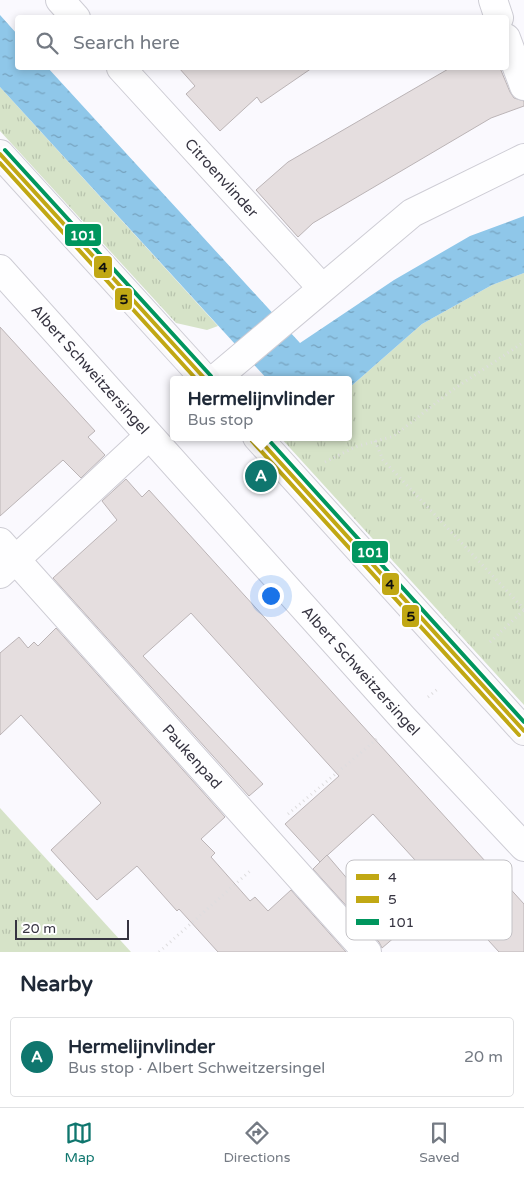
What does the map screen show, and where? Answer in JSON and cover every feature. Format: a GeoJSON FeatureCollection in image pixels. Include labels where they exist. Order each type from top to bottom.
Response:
{"type":"FeatureCollection","features":[{"type":"Feature","properties":{"kind":"street"},"geometry":{"type":"LineString","coordinates":[[60,0],[73,15]]}},
{"type":"Feature","properties":{"kind":"street"},"geometry":{"type":"LineString","coordinates":[[493,0],[498,15]]}},
{"type":"Feature","properties":{"kind":"street"},"geometry":{"type":"LineString","coordinates":[[509,46],[524,86]]}},
{"type":"Feature","properties":{"kind":"street","name":"Citroenvlinder"},"geometry":{"type":"LineString","coordinates":[[123,70],[322,288]]}},
{"type":"Feature","properties":{"kind":"street"},"geometry":{"type":"LineString","coordinates":[[0,154],[202,376]]}},
{"type":"Feature","properties":{"kind":"street"},"geometry":{"type":"LineString","coordinates":[[219,376],[412,213],[524,158]]}},
{"type":"Feature","properties":{"kind":"street","name":"Albert Schweitzersingel"},"geometry":{"type":"LineString","coordinates":[[0,270],[403,718],[524,848]]}},
{"type":"Feature","properties":{"kind":"street","name":"Paukenpad"},"geometry":{"type":"LineString","coordinates":[[150,436],[5,559],[346,929]]}},
{"type":"Feature","properties":{"kind":"street"},"geometry":{"type":"LineString","coordinates":[[261,441],[524,732]]}},
{"type":"Feature","properties":{"kind":"street","name":"Paukenpad"},"geometry":{"type":"LineString","coordinates":[[356,940],[367,952]]}},
{"type":"Feature","properties":{"kind":"path"},"geometry":{"type":"LineString","coordinates":[[324,463],[355,447],[394,436],[451,392],[524,342]]}},
{"type":"Feature","properties":{"kind":"path"},"geometry":{"type":"LineString","coordinates":[[158,952],[268,843],[403,718],[465,666],[524,609],[382,460],[375,441]]}},
{"type":"Feature","properties":{"kind":"green space"},"geometry":{"type":"Polygon","coordinates":[[[0,87],[218,326],[207,330],[176,323],[0,131],[0,87]]]}},
{"type":"Feature","properties":{"kind":"green space"},"geometry":{"type":"Polygon","coordinates":[[[524,273],[524,705],[284,441],[352,441],[352,385],[422,324],[492,285],[524,273]]]}},
{"type":"Feature","properties":{"kind":"green space"},"geometry":{"type":"Polygon","coordinates":[[[0,808],[131,952],[0,952],[0,808]]]}},
{"type":"Feature","properties":{"kind":"water"},"geometry":{"type":"Polygon","coordinates":[[[0,15],[15,32],[15,70],[50,70],[300,343],[394,280],[470,236],[524,216],[524,273],[492,285],[422,324],[352,385],[352,376],[264,376],[0,87],[0,15]]]}},
{"type":"Feature","properties":{"kind":"building"},"geometry":{"type":"Polygon","coordinates":[[[181,70],[309,70],[261,103],[257,97],[220,131],[186,94],[195,86],[181,70]]]}},
{"type":"Feature","properties":{"kind":"building"},"geometry":{"type":"Polygon","coordinates":[[[447,70],[501,70],[514,98],[524,101],[524,106],[491,118],[313,223],[298,237],[256,190],[288,162],[447,70]]]}},
{"type":"Feature","properties":{"kind":"building"},"geometry":{"type":"Polygon","coordinates":[[[0,327],[95,431],[88,437],[105,455],[81,478],[63,460],[0,516],[0,327]]]}},
{"type":"Feature","properties":{"kind":"building"},"geometry":{"type":"Polygon","coordinates":[[[126,479],[142,497],[149,490],[484,860],[415,860],[373,814],[320,862],[285,824],[339,776],[191,613],[143,656],[263,784],[249,796],[53,578],[117,520],[102,501],[126,479]]]}},
{"type":"Feature","properties":{"kind":"building"},"geometry":{"type":"Polygon","coordinates":[[[56,628],[225,817],[201,839],[215,853],[211,857],[250,901],[255,897],[268,911],[291,890],[346,952],[218,952],[179,909],[177,911],[137,866],[97,900],[51,850],[101,803],[21,715],[0,735],[0,653],[19,637],[28,648],[34,642],[38,646],[56,628]]]}},
{"type":"Feature","properties":{"kind":"building"},"geometry":{"type":"Polygon","coordinates":[[[327,855],[346,877],[346,906],[313,869],[327,855]]]}},
{"type":"Feature","properties":{"kind":"building"},"geometry":{"type":"Polygon","coordinates":[[[512,891],[524,904],[524,952],[499,952],[488,940],[512,940],[512,891]]]}},
{"type":"Feature","properties":{"kind":"building"},"geometry":{"type":"Polygon","coordinates":[[[377,940],[391,940],[382,948],[377,940]]]}},
{"type":"Feature","properties":{"kind":"transit line","name":"101"},"geometry":{"type":"LineString","coordinates":[[5,150],[211,376]]}},
{"type":"Feature","properties":{"kind":"transit line","name":"4"},"geometry":{"type":"LineString","coordinates":[[0,154],[202,376]]}},
{"type":"Feature","properties":{"kind":"transit line","name":"5"},"geometry":{"type":"LineString","coordinates":[[0,163],[193,376]]}},
{"type":"Feature","properties":{"kind":"transit line","name":"5"},"geometry":{"type":"LineString","coordinates":[[252,441],[519,735]]}},
{"type":"Feature","properties":{"kind":"transit line","name":"4"},"geometry":{"type":"LineString","coordinates":[[261,441],[524,731]]}},
{"type":"Feature","properties":{"kind":"transit line","name":"101"},"geometry":{"type":"LineString","coordinates":[[270,441],[524,722]]}},
{"type":"Feature","properties":{"kind":"place","name":"Hermelijnvlinder"},"geometry":{"type":"Point","coordinates":[261,476]}}]}
